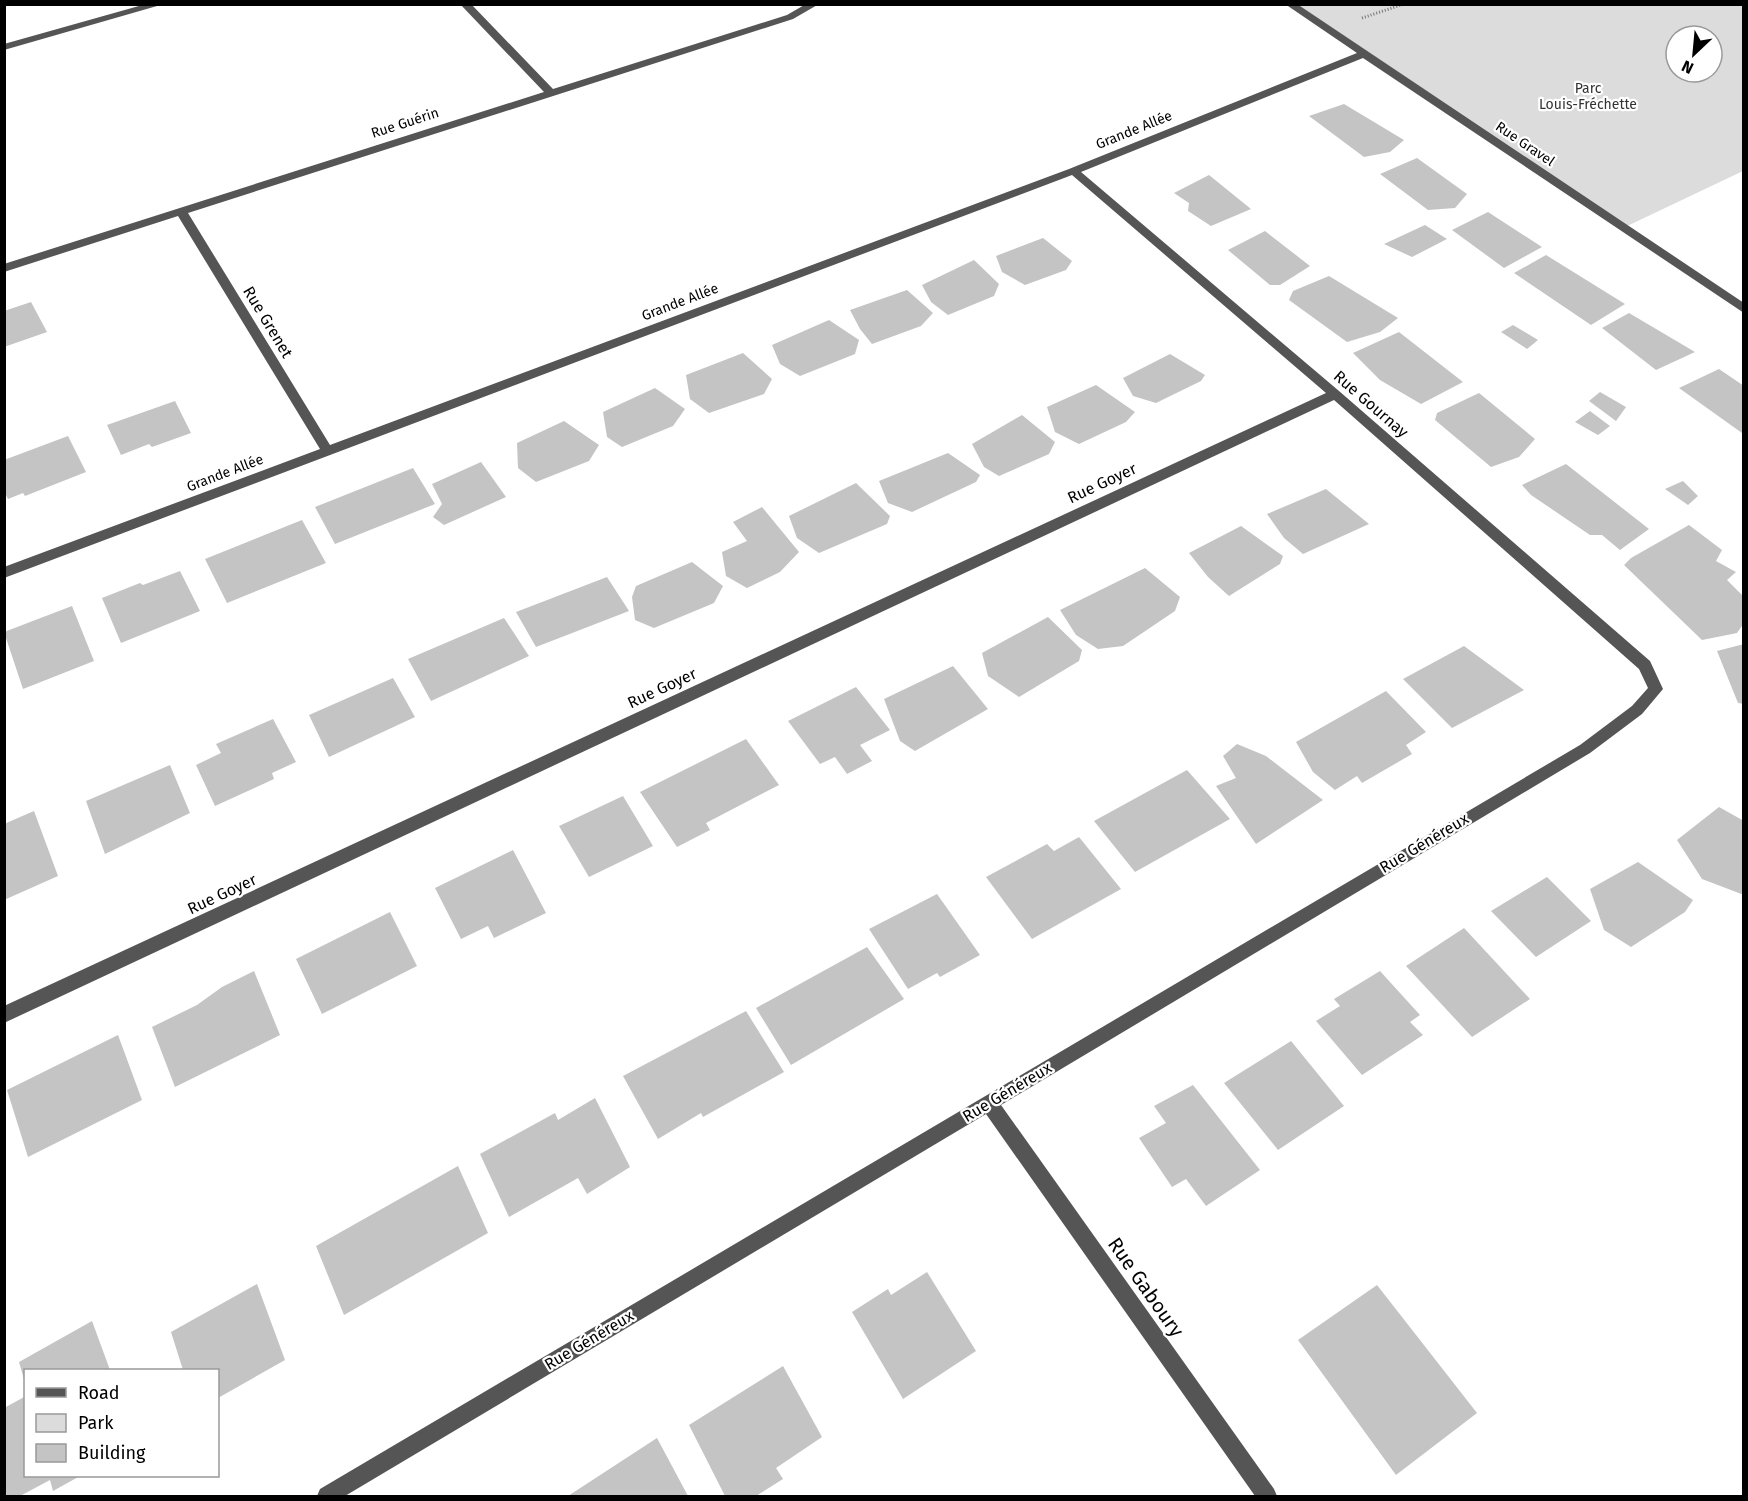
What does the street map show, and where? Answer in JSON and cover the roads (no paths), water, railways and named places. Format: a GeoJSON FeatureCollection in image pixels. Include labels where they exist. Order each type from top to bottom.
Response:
{"type":"FeatureCollection","features":[{"type":"Feature","properties":{"kind":"street"},"geometry":{"type":"LineString","coordinates":[[4,47],[159,4]]}},
{"type":"Feature","properties":{"kind":"street"},"geometry":{"type":"LineString","coordinates":[[465,4],[550,92]]}},
{"type":"Feature","properties":{"kind":"street","name":"Rue Guérin"},"geometry":{"type":"LineString","coordinates":[[4,268],[790,17],[814,4]]}},
{"type":"Feature","properties":{"kind":"street","name":"Rue Gravel"},"geometry":{"type":"LineString","coordinates":[[1290,4],[1743,309]]}},
{"type":"Feature","properties":{"kind":"street","name":"Grande Allée"},"geometry":{"type":"LineString","coordinates":[[4,573],[1073,171],[1364,54]]}},
{"type":"Feature","properties":{"kind":"street","name":"Rue Gournay"},"geometry":{"type":"LineString","coordinates":[[1073,171],[1335,394],[1645,665]]}},
{"type":"Feature","properties":{"kind":"street","name":"Rue Grenet"},"geometry":{"type":"LineString","coordinates":[[181,211],[327,451]]}},
{"type":"Feature","properties":{"kind":"street","name":"Rue Goyer"},"geometry":{"type":"LineString","coordinates":[[4,1015],[1335,394]]}},
{"type":"Feature","properties":{"kind":"street","name":"Rue Généreux"},"geometry":{"type":"LineString","coordinates":[[327,1497],[1585,748],[1638,710],[1656,689],[1645,665]]}},
{"type":"Feature","properties":{"kind":"street","name":"Rue Gaboury"},"geometry":{"type":"LineString","coordinates":[[989,1102],[1267,1497]]}},
{"type":"Feature","properties":{"kind":"park label","name":"Parc Louis-Fréchette"},"geometry":{"type":"Point","coordinates":[1588,96]}}]}
